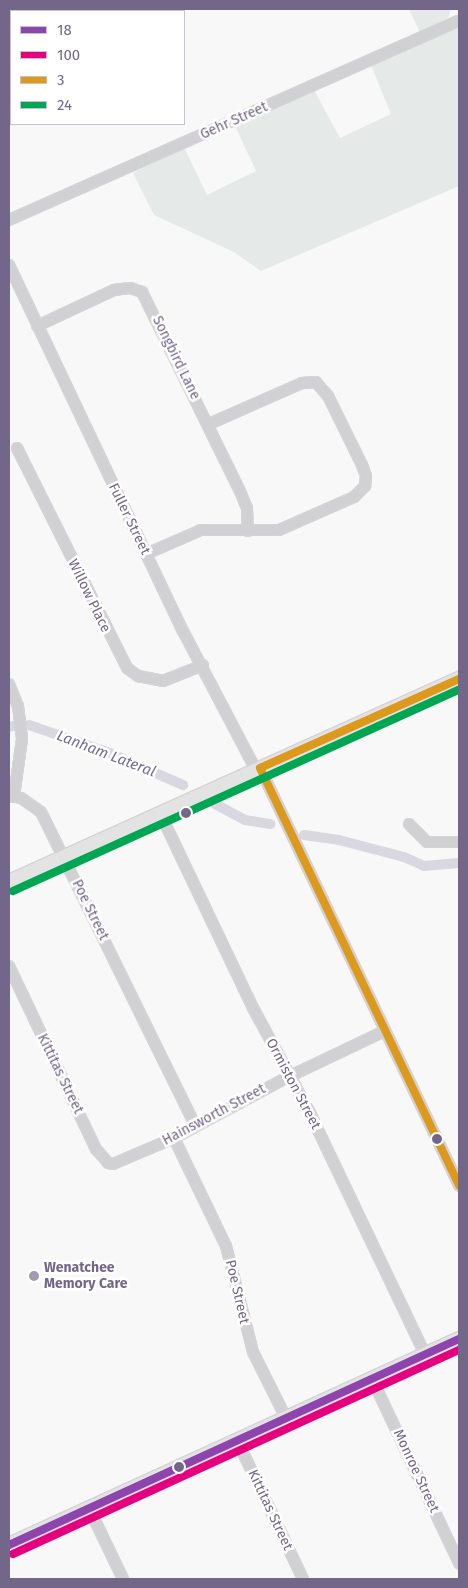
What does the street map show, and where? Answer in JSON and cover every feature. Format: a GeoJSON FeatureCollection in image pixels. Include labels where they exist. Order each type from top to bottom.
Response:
{"type":"FeatureCollection","features":[{"type":"Feature","properties":{"kind":"street","name":"Gehr Street"},"geometry":{"type":"LineString","coordinates":[[9,220],[459,21]]}},
{"type":"Feature","properties":{"kind":"street","name":"Fuller Street"},"geometry":{"type":"LineString","coordinates":[[9,265],[146,554],[258,769],[459,1186]]}},
{"type":"Feature","properties":{"kind":"street","name":"Songbird Lane"},"geometry":{"type":"LineString","coordinates":[[37,326],[114,290],[130,288],[142,292],[209,424],[244,500],[248,531]]}},
{"type":"Feature","properties":{"kind":"street"},"geometry":{"type":"LineString","coordinates":[[146,554],[201,530],[279,530],[354,497],[362,490],[366,476],[328,396],[316,382],[302,382],[209,424]]}},
{"type":"Feature","properties":{"kind":"street","name":"Willow Place"},"geometry":{"type":"LineString","coordinates":[[17,448],[126,668],[138,676],[163,681],[203,665]]}},
{"type":"Feature","properties":{"kind":"street"},"geometry":{"type":"LineString","coordinates":[[9,882],[459,679]]}},
{"type":"Feature","properties":{"kind":"street"},"geometry":{"type":"LineString","coordinates":[[9,684],[18,706],[22,739],[11,796]]}},
{"type":"Feature","properties":{"kind":"street","name":"Poe Street"},"geometry":{"type":"LineString","coordinates":[[11,796],[31,803],[41,812],[195,1125]]}},
{"type":"Feature","properties":{"kind":"street","name":"Ormiston Street"},"geometry":{"type":"LineString","coordinates":[[160,813],[288,1077],[309,1111],[425,1354]]}},
{"type":"Feature","properties":{"kind":"street"},"geometry":{"type":"LineString","coordinates":[[409,824],[427,842],[459,842]]}},
{"type":"Feature","properties":{"kind":"street","name":"Kittitas Street"},"geometry":{"type":"LineString","coordinates":[[9,966],[101,1157],[113,1164],[124,1159]]}},
{"type":"Feature","properties":{"kind":"street","name":"Hainsworth Street"},"geometry":{"type":"LineString","coordinates":[[124,1159],[174,1138],[195,1125],[288,1077],[385,1031]]}},
{"type":"Feature","properties":{"kind":"street","name":"Poe Street"},"geometry":{"type":"LineString","coordinates":[[174,1138],[226,1246],[253,1352],[286,1418]]}},
{"type":"Feature","properties":{"kind":"street"},"geometry":{"type":"LineString","coordinates":[[9,1545],[459,1338]]}},
{"type":"Feature","properties":{"kind":"street","name":"Monroe Street"},"geometry":{"type":"LineString","coordinates":[[372,1378],[459,1563]]}},
{"type":"Feature","properties":{"kind":"street","name":"Kittitas Street"},"geometry":{"type":"LineString","coordinates":[[238,1440],[303,1579]]}},
{"type":"Feature","properties":{"kind":"street"},"geometry":{"type":"LineString","coordinates":[[89,1508],[123,1579]]}},
{"type":"Feature","properties":{"kind":"shaded area"},"geometry":{"type":"Polygon","coordinates":[[[409,9],[451,9],[448,18],[420,33],[409,9]]]}},
{"type":"Feature","properties":{"kind":"shaded area"},"geometry":{"type":"Polygon","coordinates":[[[459,23],[459,186],[261,271],[234,252],[154,215],[133,173],[184,147],[207,195],[256,171],[234,124],[313,88],[340,138],[391,114],[370,63],[459,23]]]}},
{"type":"Feature","properties":{"kind":"waterway","name":"Lanham Lateral"},"geometry":{"type":"LineString","coordinates":[[29,725],[110,753],[183,785]]}},
{"type":"Feature","properties":{"kind":"waterway","name":"Lanham Lateral"},"geometry":{"type":"LineString","coordinates":[[9,727],[13,726]]}},
{"type":"Feature","properties":{"kind":"waterway"},"geometry":{"type":"LineString","coordinates":[[215,804],[245,820],[271,824]]}},
{"type":"Feature","properties":{"kind":"waterway"},"geometry":{"type":"LineString","coordinates":[[304,835],[339,840],[404,857],[424,866],[459,863]]}},
{"type":"Feature","properties":{"kind":"transit line","name":"3"},"geometry":{"type":"LineString","coordinates":[[459,679],[260,768],[459,1186]]}},
{"type":"Feature","properties":{"kind":"transit line","name":"24"},"geometry":{"type":"LineString","coordinates":[[13,891],[459,690]]}},
{"type":"Feature","properties":{"kind":"transit line","name":"18"},"geometry":{"type":"LineString","coordinates":[[9,1545],[459,1339]]}},
{"type":"Feature","properties":{"kind":"transit line","name":"100"},"geometry":{"type":"LineString","coordinates":[[13,1554],[459,1350]]}},
{"type":"Feature","properties":{"kind":"place","name":"Wenatchee Memory Care"},"geometry":{"type":"Point","coordinates":[34,1276]}}]}
